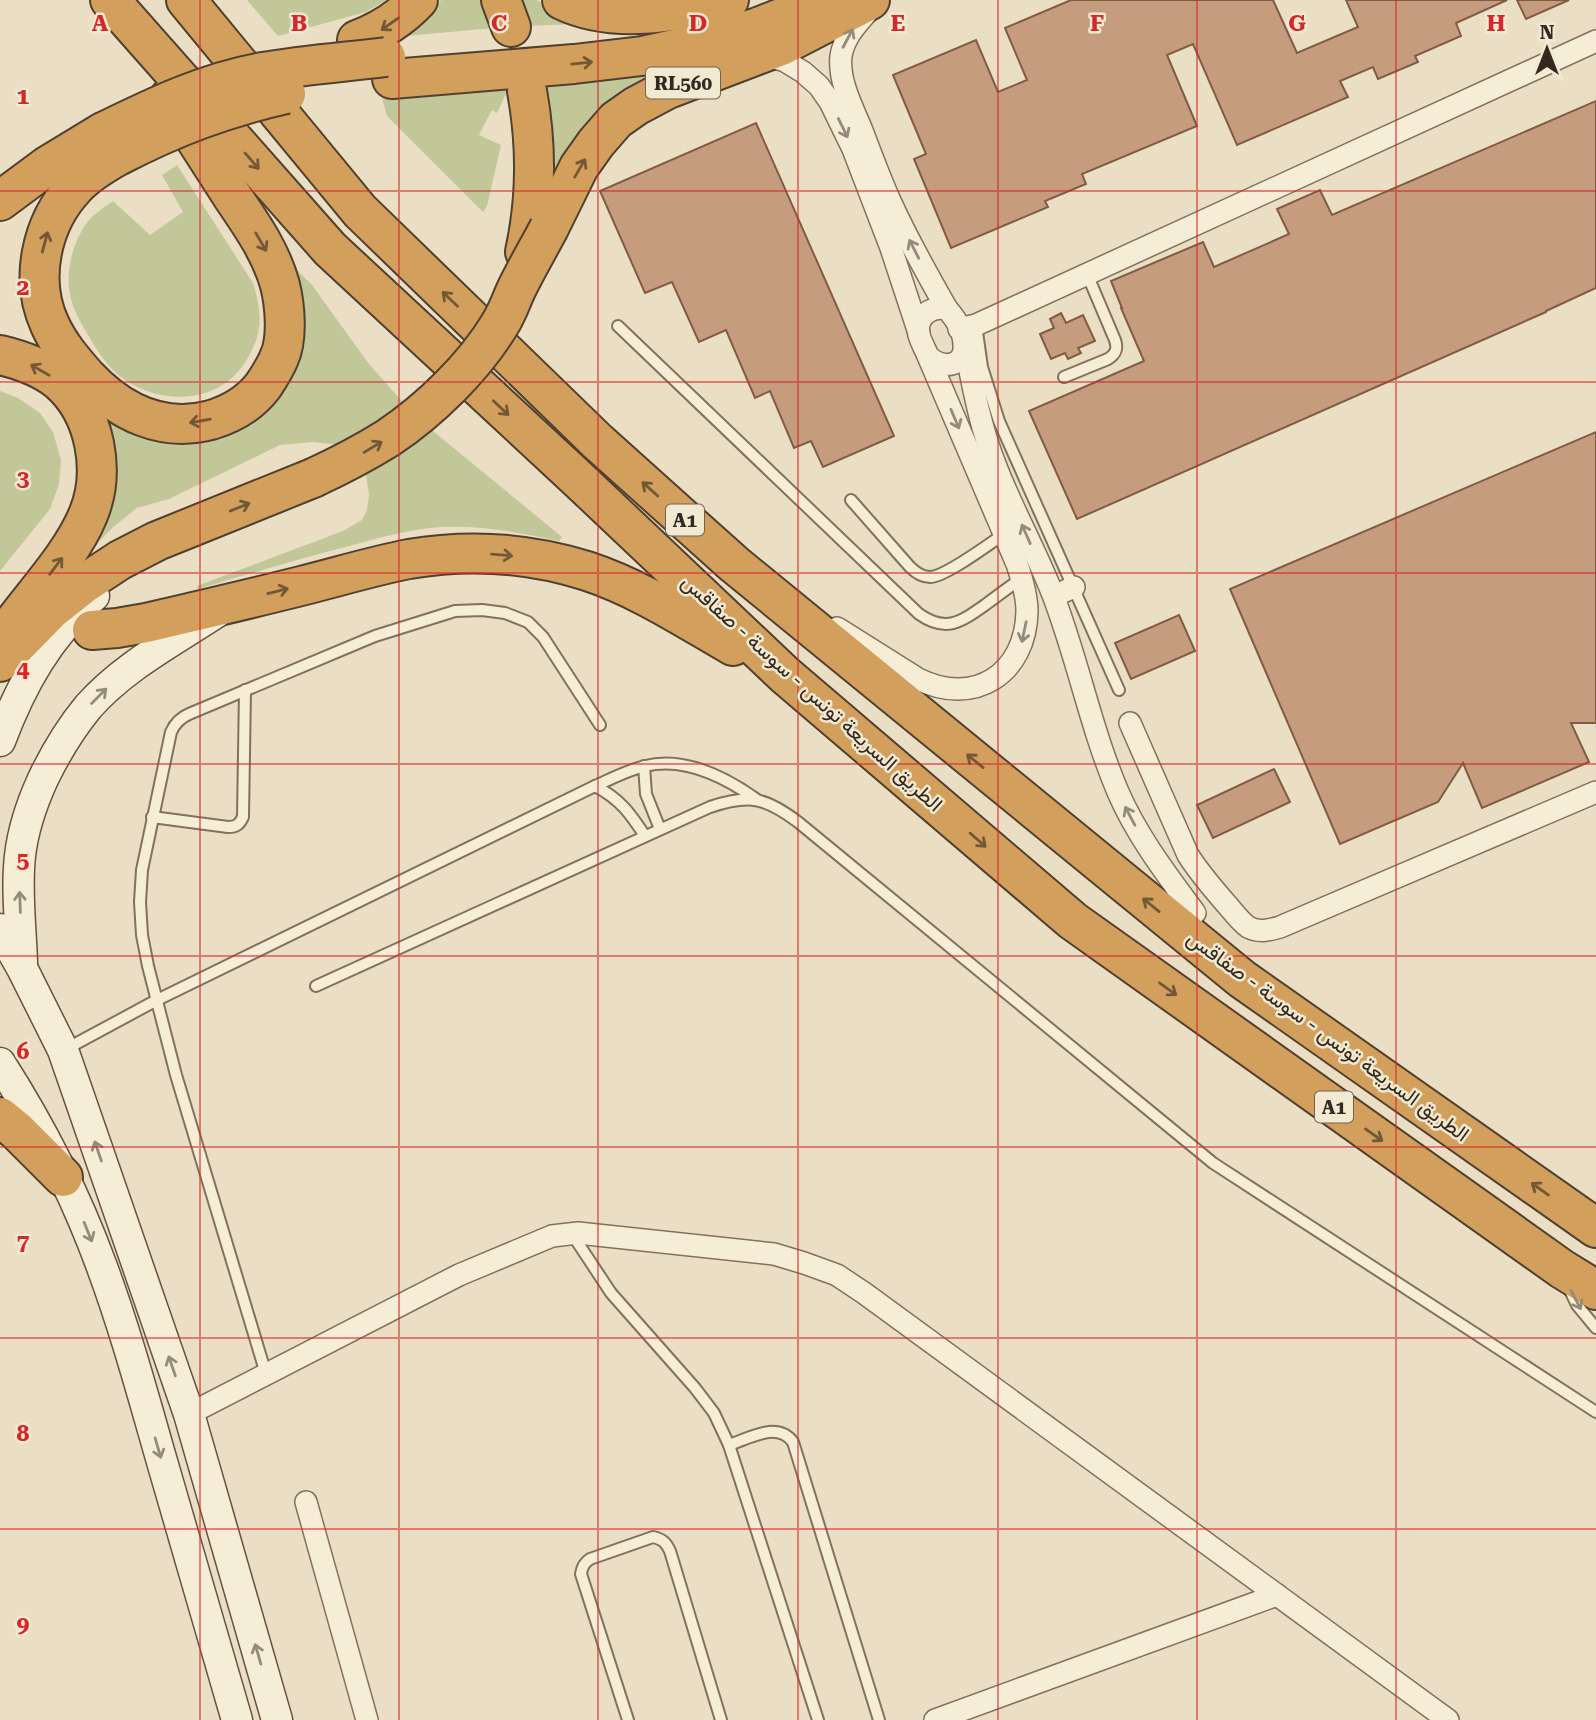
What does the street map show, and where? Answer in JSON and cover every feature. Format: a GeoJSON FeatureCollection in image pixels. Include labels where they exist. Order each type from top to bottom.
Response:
{"type":"FeatureCollection","features":[{"type":"Feature","properties":{"kind":"highway"},"geometry":{"type":"LineString","coordinates":[[104,0],[255,231],[271,258],[280,285],[284,307],[284,333],[280,356],[270,376],[246,404],[232,412],[202,422],[186,424],[153,421],[122,406],[96,386],[64,349],[49,324],[40,293],[45,239],[51,223],[67,196],[99,167],[110,144],[181,96],[227,67],[263,72],[659,29],[714,15],[757,0]]}},
{"type":"Feature","properties":{"kind":"highway","name":"الطريق السريعة تونس - سوسة - صفاقس"},"geometry":{"type":"LineString","coordinates":[[110,0],[330,249],[785,675],[1073,921],[1562,1269],[1596,1290]]}},
{"type":"Feature","properties":{"kind":"highway","name":"الطريق السريعة تونس - سوسة - صفاقس"},"geometry":{"type":"LineString","coordinates":[[186,0],[227,67],[360,211],[598,442],[734,564],[1242,979],[1596,1228]]}},
{"type":"Feature","properties":{"kind":"highway"},"geometry":{"type":"LineString","coordinates":[[199,0],[227,67]]}},
{"type":"Feature","properties":{"kind":"highway"},"geometry":{"type":"LineString","coordinates":[[378,59],[377,33],[418,0]]}},
{"type":"Feature","properties":{"kind":"highway"},"geometry":{"type":"LineString","coordinates":[[562,0],[597,12],[645,15],[729,0]]}},
{"type":"Feature","properties":{"kind":"highway"},"geometry":{"type":"LineString","coordinates":[[0,201],[47,166],[253,101],[338,84],[378,59],[574,64],[642,56],[745,31],[827,0]]}},
{"type":"Feature","properties":{"kind":"highway","name":"RL560"},"geometry":{"type":"LineString","coordinates":[[196,525],[313,478],[354,458],[421,413],[450,386],[477,356],[501,323],[540,224],[579,167],[616,120],[668,89],[800,36],[870,0]]}},
{"type":"Feature","properties":{"kind":"highway"},"geometry":{"type":"LineString","coordinates":[[527,91],[532,118],[540,224]]}},
{"type":"Feature","properties":{"kind":"highway"},"geometry":{"type":"LineString","coordinates":[[0,355],[30,364],[60,382],[72,396],[90,429],[97,464],[94,498],[82,529],[0,640]]}},
{"type":"Feature","properties":{"kind":"highway"},"geometry":{"type":"LineString","coordinates":[[0,662],[52,609],[85,583],[144,547],[196,525]]}},
{"type":"Feature","properties":{"kind":"highway"},"geometry":{"type":"LineString","coordinates":[[92,630],[146,623],[408,559],[457,554],[509,555],[561,564],[609,579],[785,675]]}},
{"type":"Feature","properties":{"kind":"highway"},"geometry":{"type":"LineString","coordinates":[[1195,913],[1242,979]]}},
{"type":"Feature","properties":{"kind":"highway"},"geometry":{"type":"LineString","coordinates":[[0,1117],[63,1177]]}},
{"type":"Feature","properties":{"kind":"main road"},"geometry":{"type":"LineString","coordinates":[[0,741],[26,680],[65,623],[117,578],[170,545],[196,525]]}},
{"type":"Feature","properties":{"kind":"main road"},"geometry":{"type":"LineString","coordinates":[[23,970],[19,877],[22,841],[30,811],[52,760],[75,723],[107,689],[145,658],[232,603]]}},
{"type":"Feature","properties":{"kind":"main road"},"geometry":{"type":"LineString","coordinates":[[0,929],[63,1050],[189,1414],[277,1720]]}},
{"type":"Feature","properties":{"kind":"main road"},"geometry":{"type":"LineString","coordinates":[[0,1063],[19,1091],[63,1177],[118,1310],[237,1720]]}},
{"type":"Feature","properties":{"kind":"street"},"geometry":{"type":"LineString","coordinates":[[878,0],[846,39],[841,57],[842,74],[849,96],[890,201],[912,246],[947,309],[967,333],[980,420],[995,465],[1054,596],[1119,795],[1146,845],[1195,913]]}},
{"type":"Feature","properties":{"kind":"street"},"geometry":{"type":"LineString","coordinates":[[967,333],[1087,274],[1596,41]]}},
{"type":"Feature","properties":{"kind":"street"},"geometry":{"type":"LineString","coordinates":[[734,564],[918,679],[953,690],[976,687],[998,677],[1014,661],[1025,629],[1027,597],[1021,578],[928,356],[853,149],[819,86],[785,61],[760,53]]}},
{"type":"Feature","properties":{"kind":"street"},"geometry":{"type":"LineString","coordinates":[[919,333],[919,324],[927,312],[933,308],[947,309]]}},
{"type":"Feature","properties":{"kind":"street"},"geometry":{"type":"LineString","coordinates":[[928,356],[939,365],[947,366],[959,359],[967,333]]}},
{"type":"Feature","properties":{"kind":"street"},"geometry":{"type":"LineString","coordinates":[[1054,596],[1074,587]]}},
{"type":"Feature","properties":{"kind":"street"},"geometry":{"type":"LineString","coordinates":[[1130,723],[1194,865],[1212,889],[1248,927],[1262,931],[1280,927],[1596,792]]}},
{"type":"Feature","properties":{"kind":"street"},"geometry":{"type":"LineString","coordinates":[[189,1414],[459,1275],[552,1236],[571,1233],[774,1254],[837,1275],[864,1293],[1448,1720]]}},
{"type":"Feature","properties":{"kind":"street"},"geometry":{"type":"LineString","coordinates":[[306,1502],[367,1720]]}},
{"type":"Feature","properties":{"kind":"street"},"geometry":{"type":"LineString","coordinates":[[935,1720],[1277,1595]]}},
{"type":"Feature","properties":{"kind":"lane"},"geometry":{"type":"LineString","coordinates":[[1064,377],[1108,359],[1116,351],[1117,345],[1087,274]]}},
{"type":"Feature","properties":{"kind":"lane"},"geometry":{"type":"LineString","coordinates":[[618,326],[929,621],[942,625],[954,624],[1021,578]]}},
{"type":"Feature","properties":{"kind":"lane"},"geometry":{"type":"LineString","coordinates":[[967,333],[982,367],[999,421],[1119,690]]}},
{"type":"Feature","properties":{"kind":"lane"},"geometry":{"type":"LineString","coordinates":[[851,500],[910,567],[928,577],[942,573],[1004,534]]}},
{"type":"Feature","properties":{"kind":"lane"},"geometry":{"type":"LineString","coordinates":[[266,1374],[179,1085],[142,934],[142,870],[170,732],[181,718],[189,714],[399,627],[455,611],[482,610],[505,613],[536,628],[600,725]]}},
{"type":"Feature","properties":{"kind":"lane"},"geometry":{"type":"LineString","coordinates":[[152,817],[228,827],[235,827],[240,823],[243,817],[246,690]]}},
{"type":"Feature","properties":{"kind":"lane"},"geometry":{"type":"LineString","coordinates":[[63,1050],[157,1000],[595,786],[644,766],[662,763],[701,770],[740,787],[757,800]]}},
{"type":"Feature","properties":{"kind":"lane"},"geometry":{"type":"LineString","coordinates":[[644,766],[646,794],[660,830]]}},
{"type":"Feature","properties":{"kind":"lane"},"geometry":{"type":"LineString","coordinates":[[595,786],[624,806],[645,836]]}},
{"type":"Feature","properties":{"kind":"lane"},"geometry":{"type":"LineString","coordinates":[[316,986],[710,807],[733,799],[757,800],[779,807],[1213,1163],[1596,1412]]}},
{"type":"Feature","properties":{"kind":"lane"},"geometry":{"type":"LineString","coordinates":[[571,1233],[611,1293],[714,1413],[729,1445],[818,1720]]}},
{"type":"Feature","properties":{"kind":"lane"},"geometry":{"type":"LineString","coordinates":[[1562,1269],[1577,1305],[1596,1328]]}},
{"type":"Feature","properties":{"kind":"lane"},"geometry":{"type":"LineString","coordinates":[[729,1445],[773,1431],[785,1434],[793,1442],[878,1720]]}},
{"type":"Feature","properties":{"kind":"lane"},"geometry":{"type":"LineString","coordinates":[[628,1720],[580,1574],[590,1559],[653,1537],[667,1544],[670,1552],[721,1720]]}},
{"type":"Feature","properties":{"kind":"green space"},"geometry":{"type":"Polygon","coordinates":[[[247,0],[386,0],[366,12],[278,36],[247,0]]]}},
{"type":"Feature","properties":{"kind":"green space"},"geometry":{"type":"Polygon","coordinates":[[[441,0],[486,0],[495,28],[405,36],[430,15],[441,0]]]}},
{"type":"Feature","properties":{"kind":"green space"},"geometry":{"type":"Polygon","coordinates":[[[516,0],[537,0],[576,24],[525,26],[516,0]]]}},
{"type":"Feature","properties":{"kind":"green space"},"geometry":{"type":"Polygon","coordinates":[[[680,63],[549,195],[540,81],[680,63]]]}},
{"type":"Feature","properties":{"kind":"green space"},"geometry":{"type":"Polygon","coordinates":[[[510,85],[497,113],[492,110],[479,135],[501,145],[487,206],[483,212],[387,116],[381,94],[510,85]]]}},
{"type":"Feature","properties":{"kind":"green space"},"geometry":{"type":"Polygon","coordinates":[[[177,165],[253,283],[260,315],[255,344],[233,377],[219,387],[188,396],[155,394],[125,380],[115,372],[98,351],[78,317],[69,283],[70,262],[80,234],[91,218],[113,201],[150,235],[183,212],[162,175],[177,165]]]}},
{"type":"Feature","properties":{"kind":"green space"},"geometry":{"type":"Polygon","coordinates":[[[297,270],[312,285],[369,364],[398,397],[433,431],[562,537],[559,541],[486,528],[442,527],[419,530],[386,536],[198,589],[197,586],[343,531],[362,520],[367,510],[369,495],[366,474],[340,445],[313,442],[280,445],[169,499],[137,508],[113,527],[86,555],[93,405],[241,424],[288,272],[297,270]]]}},
{"type":"Feature","properties":{"kind":"green space"},"geometry":{"type":"Polygon","coordinates":[[[0,391],[18,398],[40,413],[53,432],[61,460],[59,484],[50,509],[0,571],[0,391]]]}},
{"type":"Feature","properties":{"kind":"building"},"geometry":{"type":"Polygon","coordinates":[[[1071,0],[1273,0],[1297,53],[1358,27],[1346,0],[1507,0],[1456,23],[1461,36],[1415,56],[1418,62],[1378,79],[1373,67],[1340,81],[1348,97],[1237,145],[1193,44],[1167,55],[1197,126],[1082,174],[1086,184],[1045,201],[1048,207],[951,248],[914,159],[926,154],[893,75],[976,40],[998,92],[1027,80],[1005,28],[1071,0]]]}},
{"type":"Feature","properties":{"kind":"building"},"geometry":{"type":"Polygon","coordinates":[[[1517,0],[1569,0],[1526,19],[1517,0]]]}},
{"type":"Feature","properties":{"kind":"building"},"geometry":{"type":"Polygon","coordinates":[[[1596,101],[1596,288],[1077,519],[1029,411],[1144,361],[1111,281],[1203,242],[1214,267],[1289,234],[1277,209],[1320,190],[1332,215],[1596,101]]]}},
{"type":"Feature","properties":{"kind":"building"},"geometry":{"type":"Polygon","coordinates":[[[756,123],[894,436],[823,467],[811,441],[794,448],[770,391],[755,398],[726,330],[699,342],[672,282],[645,293],[600,191],[756,123]]]}},
{"type":"Feature","properties":{"kind":"building"},"geometry":{"type":"Polygon","coordinates":[[[1061,313],[1066,323],[1083,315],[1095,341],[1078,348],[1081,353],[1068,359],[1065,353],[1051,359],[1040,334],[1054,328],[1050,319],[1061,313]]]}},
{"type":"Feature","properties":{"kind":"building"},"geometry":{"type":"Polygon","coordinates":[[[1596,432],[1596,723],[1571,723],[1589,762],[1482,808],[1463,763],[1438,802],[1340,844],[1230,589],[1596,432]]]}},
{"type":"Feature","properties":{"kind":"building"},"geometry":{"type":"Polygon","coordinates":[[[1179,615],[1195,651],[1131,679],[1115,643],[1179,615]]]}},
{"type":"Feature","properties":{"kind":"building"},"geometry":{"type":"Polygon","coordinates":[[[1274,769],[1290,802],[1213,838],[1197,805],[1274,769]]]}}]}
